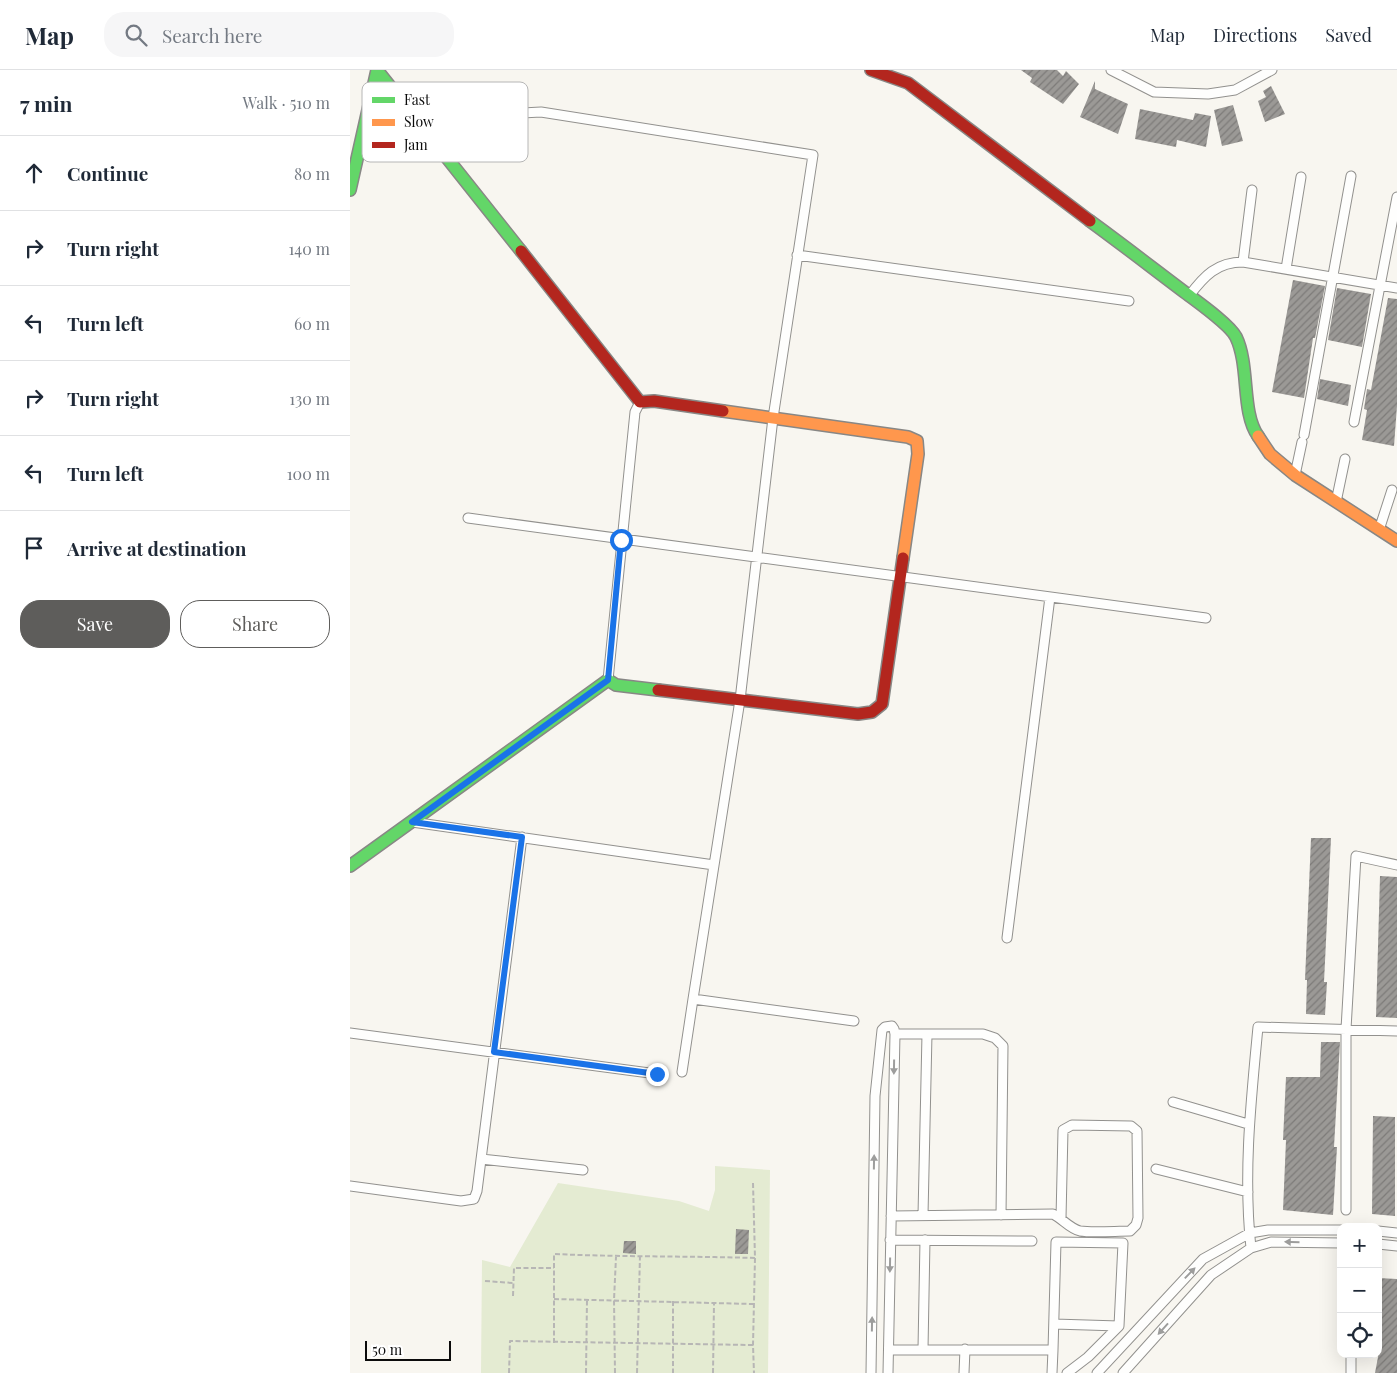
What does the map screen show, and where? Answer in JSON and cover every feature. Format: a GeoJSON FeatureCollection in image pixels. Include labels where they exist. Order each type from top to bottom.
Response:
{"type":"FeatureCollection","features":[{"type":"Feature","properties":{"kind":"street"},"geometry":{"type":"LineString","coordinates":[[374,82],[377,70],[386,82]]}},
{"type":"Feature","properties":{"kind":"street"},"geometry":{"type":"LineString","coordinates":[[871,70],[908,83],[1211,312],[1235,334],[1244,358],[1248,405],[1255,432],[1270,454],[1295,476],[1397,540]]}},
{"type":"Feature","properties":{"kind":"street"},"geometry":{"type":"LineString","coordinates":[[1111,70],[1154,92],[1208,94],[1235,90],[1272,70]]}},
{"type":"Feature","properties":{"kind":"street"},"geometry":{"type":"LineString","coordinates":[[528,113],[541,112],[813,155],[772,418],[740,700],[682,1072]]}},
{"type":"Feature","properties":{"kind":"street"},"geometry":{"type":"LineString","coordinates":[[350,190],[362,137]]}},
{"type":"Feature","properties":{"kind":"street"},"geometry":{"type":"LineString","coordinates":[[449,162],[640,402]]}},
{"type":"Feature","properties":{"kind":"street"},"geometry":{"type":"LineString","coordinates":[[1295,476],[1351,176]]}},
{"type":"Feature","properties":{"kind":"street"},"geometry":{"type":"LineString","coordinates":[[1286,269],[1301,177]]}},
{"type":"Feature","properties":{"kind":"street"},"geometry":{"type":"LineString","coordinates":[[1243,262],[1252,190]]}},
{"type":"Feature","properties":{"kind":"street"},"geometry":{"type":"LineString","coordinates":[[1354,422],[1397,197]]}},
{"type":"Feature","properties":{"kind":"street"},"geometry":{"type":"LineString","coordinates":[[798,255],[1129,301]]}},
{"type":"Feature","properties":{"kind":"street"},"geometry":{"type":"LineString","coordinates":[[1189,296],[1217,268],[1230,262],[1243,262],[1397,288]]}},
{"type":"Feature","properties":{"kind":"street"},"geometry":{"type":"LineString","coordinates":[[608,680],[616,685],[858,714],[872,712],[882,704],[918,454],[916,441],[908,437],[654,401],[640,402]]}},
{"type":"Feature","properties":{"kind":"street"},"geometry":{"type":"LineString","coordinates":[[350,866],[608,680],[635,412],[640,402]]}},
{"type":"Feature","properties":{"kind":"street"},"geometry":{"type":"LineString","coordinates":[[1336,502],[1345,459]]}},
{"type":"Feature","properties":{"kind":"street"},"geometry":{"type":"LineString","coordinates":[[1379,530],[1392,490]]}},
{"type":"Feature","properties":{"kind":"street"},"geometry":{"type":"LineString","coordinates":[[468,518],[1206,618]]}},
{"type":"Feature","properties":{"kind":"street"},"geometry":{"type":"LineString","coordinates":[[1007,938],[1050,597]]}},
{"type":"Feature","properties":{"kind":"street"},"geometry":{"type":"LineString","coordinates":[[412,822],[714,865]]}},
{"type":"Feature","properties":{"kind":"street"},"geometry":{"type":"LineString","coordinates":[[350,1186],[461,1201],[474,1199],[477,1191],[522,837]]}},
{"type":"Feature","properties":{"kind":"street"},"geometry":{"type":"LineString","coordinates":[[1346,1210],[1346,1029],[1356,856],[1397,865]]}},
{"type":"Feature","properties":{"kind":"street"},"geometry":{"type":"LineString","coordinates":[[693,999],[854,1021]]}},
{"type":"Feature","properties":{"kind":"street"},"geometry":{"type":"LineString","coordinates":[[871,1373],[876,1096],[882,1030],[885,1027],[892,1026],[895,1034],[888,1373]]}},
{"type":"Feature","properties":{"kind":"street"},"geometry":{"type":"LineString","coordinates":[[1251,1248],[1248,1192],[1248,1124],[1258,1027],[1397,1031]]}},
{"type":"Feature","properties":{"kind":"street"},"geometry":{"type":"LineString","coordinates":[[350,1033],[657,1074]]}},
{"type":"Feature","properties":{"kind":"street"},"geometry":{"type":"LineString","coordinates":[[895,1034],[983,1034],[995,1038],[1003,1046],[1001,1215]]}},
{"type":"Feature","properties":{"kind":"street"},"geometry":{"type":"LineString","coordinates":[[923,1216],[927,1034]]}},
{"type":"Feature","properties":{"kind":"street"},"geometry":{"type":"LineString","coordinates":[[1173,1102],[1248,1124]]}},
{"type":"Feature","properties":{"kind":"street"},"geometry":{"type":"LineString","coordinates":[[891,1216],[1053,1214],[1081,1231],[1130,1231],[1136,1225],[1138,1218],[1137,1131],[1130,1126],[1072,1125],[1062,1130],[1061,1218]]}},
{"type":"Feature","properties":{"kind":"street"},"geometry":{"type":"LineString","coordinates":[[480,1159],[583,1170]]}},
{"type":"Feature","properties":{"kind":"street"},"geometry":{"type":"LineString","coordinates":[[1156,1168],[1248,1192]]}},
{"type":"Feature","properties":{"kind":"street"},"geometry":{"type":"LineString","coordinates":[[874,1225],[890,1226]]}},
{"type":"Feature","properties":{"kind":"street"},"geometry":{"type":"LineString","coordinates":[[1097,1373],[1203,1259],[1250,1233],[1268,1230],[1337,1230]]}},
{"type":"Feature","properties":{"kind":"street"},"geometry":{"type":"LineString","coordinates":[[1382,1231],[1397,1233]]}},
{"type":"Feature","properties":{"kind":"street"},"geometry":{"type":"LineString","coordinates":[[890,1240],[1032,1241]]}},
{"type":"Feature","properties":{"kind":"street"},"geometry":{"type":"LineString","coordinates":[[923,1349],[925,1240]]}},
{"type":"Feature","properties":{"kind":"street"},"geometry":{"type":"LineString","coordinates":[[1052,1373],[1056,1242],[1124,1243],[1119,1326],[1088,1357],[1067,1373]]}},
{"type":"Feature","properties":{"kind":"street"},"geometry":{"type":"LineString","coordinates":[[1123,1373],[1211,1275],[1251,1248],[1271,1242],[1337,1243]]}},
{"type":"Feature","properties":{"kind":"street"},"geometry":{"type":"LineString","coordinates":[[1382,1244],[1397,1246]]}},
{"type":"Feature","properties":{"kind":"street"},"geometry":{"type":"LineString","coordinates":[[1054,1324],[1119,1326]]}},
{"type":"Feature","properties":{"kind":"street"},"geometry":{"type":"LineString","coordinates":[[964,1373],[965,1349]]}},
{"type":"Feature","properties":{"kind":"street"},"geometry":{"type":"LineString","coordinates":[[889,1350],[1053,1350]]}},
{"type":"Feature","properties":{"kind":"street"},"geometry":{"type":"LineString","coordinates":[[1351,1358],[1351,1373]]}},
{"type":"Feature","properties":{"kind":"path"},"geometry":{"type":"LineString","coordinates":[[753,1183],[755,1258],[753,1304],[754,1373]]}},
{"type":"Feature","properties":{"kind":"path"},"geometry":{"type":"LineString","coordinates":[[554,1343],[554,1254],[616,1257],[640,1255],[755,1258]]}},
{"type":"Feature","properties":{"kind":"path"},"geometry":{"type":"LineString","coordinates":[[637,1373],[640,1255]]}},
{"type":"Feature","properties":{"kind":"path"},"geometry":{"type":"LineString","coordinates":[[615,1373],[614,1300],[616,1257]]}},
{"type":"Feature","properties":{"kind":"path"},"geometry":{"type":"LineString","coordinates":[[513,1296],[514,1268],[554,1268]]}},
{"type":"Feature","properties":{"kind":"path"},"geometry":{"type":"LineString","coordinates":[[484,1281],[513,1283]]}},
{"type":"Feature","properties":{"kind":"path"},"geometry":{"type":"LineString","coordinates":[[554,1299],[753,1304]]}},
{"type":"Feature","properties":{"kind":"path"},"geometry":{"type":"LineString","coordinates":[[586,1373],[587,1300]]}},
{"type":"Feature","properties":{"kind":"path"},"geometry":{"type":"LineString","coordinates":[[672,1301],[673,1373]]}},
{"type":"Feature","properties":{"kind":"path"},"geometry":{"type":"LineString","coordinates":[[713,1373],[714,1303]]}},
{"type":"Feature","properties":{"kind":"path"},"geometry":{"type":"LineString","coordinates":[[509,1373],[510,1341],[586,1344],[753,1345]]}},
{"type":"Feature","properties":{"kind":"green space"},"geometry":{"type":"Polygon","coordinates":[[[715,1166],[770,1170],[768,1373],[481,1373],[482,1260],[510,1267],[558,1183],[679,1201],[709,1211],[715,1190],[715,1166]]]}},
{"type":"Feature","properties":{"kind":"building"},"geometry":{"type":"Polygon","coordinates":[[[1021,70],[1057,70],[1063,76],[1066,71],[1079,84],[1063,104],[1030,82],[1032,78],[1021,70]]]}},
{"type":"Feature","properties":{"kind":"building"},"geometry":{"type":"Polygon","coordinates":[[[1095,81],[1095,89],[1128,104],[1118,134],[1080,117],[1095,81]]]}},
{"type":"Feature","properties":{"kind":"building"},"geometry":{"type":"Polygon","coordinates":[[[1271,86],[1285,114],[1265,122],[1258,101],[1266,97],[1263,91],[1271,86]]]}},
{"type":"Feature","properties":{"kind":"building"},"geometry":{"type":"Polygon","coordinates":[[[1233,105],[1243,141],[1222,146],[1214,110],[1233,105]]]}},
{"type":"Feature","properties":{"kind":"building"},"geometry":{"type":"Polygon","coordinates":[[[1140,109],[1193,120],[1195,113],[1211,116],[1206,147],[1177,140],[1176,147],[1135,139],[1140,109]]]}},
{"type":"Feature","properties":{"kind":"building"},"geometry":{"type":"Polygon","coordinates":[[[1293,280],[1325,286],[1315,338],[1313,338],[1304,398],[1272,392],[1293,280]]]}},
{"type":"Feature","properties":{"kind":"building"},"geometry":{"type":"Polygon","coordinates":[[[1337,288],[1371,294],[1362,347],[1328,340],[1337,288]]]}},
{"type":"Feature","properties":{"kind":"building"},"geometry":{"type":"Polygon","coordinates":[[[1388,298],[1397,299],[1397,406],[1394,446],[1362,440],[1367,410],[1364,409],[1367,389],[1371,390],[1388,298]]]}},
{"type":"Feature","properties":{"kind":"building"},"geometry":{"type":"Polygon","coordinates":[[[1320,379],[1351,385],[1348,406],[1317,399],[1320,379]]]}},
{"type":"Feature","properties":{"kind":"building"},"geometry":{"type":"Polygon","coordinates":[[[1311,838],[1331,838],[1324,982],[1327,982],[1325,1015],[1306,1014],[1307,980],[1305,980],[1311,838]]]}},
{"type":"Feature","properties":{"kind":"building"},"geometry":{"type":"Polygon","coordinates":[[[1380,876],[1397,877],[1397,1018],[1376,1017],[1380,876]]]}},
{"type":"Feature","properties":{"kind":"building"},"geometry":{"type":"Polygon","coordinates":[[[1321,1042],[1340,1042],[1334,1147],[1337,1147],[1333,1215],[1283,1210],[1286,1140],[1283,1140],[1286,1077],[1320,1077],[1321,1042]]]}},
{"type":"Feature","properties":{"kind":"building"},"geometry":{"type":"Polygon","coordinates":[[[1373,1116],[1395,1117],[1395,1216],[1372,1214],[1373,1116]]]}},
{"type":"Feature","properties":{"kind":"building"},"geometry":{"type":"Polygon","coordinates":[[[736,1229],[749,1230],[748,1254],[735,1254],[736,1229]]]}},
{"type":"Feature","properties":{"kind":"building"},"geometry":{"type":"Polygon","coordinates":[[[624,1241],[636,1241],[636,1254],[623,1253],[624,1241]]]}},
{"type":"Feature","properties":{"kind":"building"},"geometry":{"type":"Polygon","coordinates":[[[1382,1278],[1397,1279],[1397,1373],[1375,1373],[1378,1358],[1382,1358],[1382,1278]]]}},
{"type":"Feature","properties":{"kind":"traffic: fast"},"geometry":{"type":"LineString","coordinates":[[374,82],[377,70]]}},
{"type":"Feature","properties":{"kind":"traffic: fast"},"geometry":{"type":"LineString","coordinates":[[377,70],[387,82]]}},
{"type":"Feature","properties":{"kind":"traffic: fast"},"geometry":{"type":"LineString","coordinates":[[350,190],[362,137]]}},
{"type":"Feature","properties":{"kind":"traffic: fast"},"geometry":{"type":"LineString","coordinates":[[450,162],[521,251]]}},
{"type":"Feature","properties":{"kind":"traffic: fast"},"geometry":{"type":"LineString","coordinates":[[1090,221],[1206,308],[1233,332],[1243,361],[1249,414],[1258,436]]}},
{"type":"Feature","properties":{"kind":"traffic: fast"},"geometry":{"type":"LineString","coordinates":[[350,866],[608,680],[616,685],[658,690]]}},
{"type":"Feature","properties":{"kind":"traffic: slow"},"geometry":{"type":"LineString","coordinates":[[723,411],[908,437],[917,441],[918,454],[903,558]]}},
{"type":"Feature","properties":{"kind":"traffic: slow"},"geometry":{"type":"LineString","coordinates":[[1258,436],[1270,454],[1295,475],[1397,541]]}},
{"type":"Feature","properties":{"kind":"traffic: jam"},"geometry":{"type":"LineString","coordinates":[[871,70],[908,83],[1090,221]]}},
{"type":"Feature","properties":{"kind":"traffic: jam"},"geometry":{"type":"LineString","coordinates":[[521,251],[640,402],[654,401],[723,411]]}},
{"type":"Feature","properties":{"kind":"traffic: jam"},"geometry":{"type":"LineString","coordinates":[[658,690],[858,714],[872,712],[882,704],[903,558]]}},
{"type":"Feature","properties":{"kind":"route"},"geometry":{"type":"LineString","coordinates":[[621,540],[608,680],[412,822],[522,837],[494,1052],[657,1074]]}}]}
